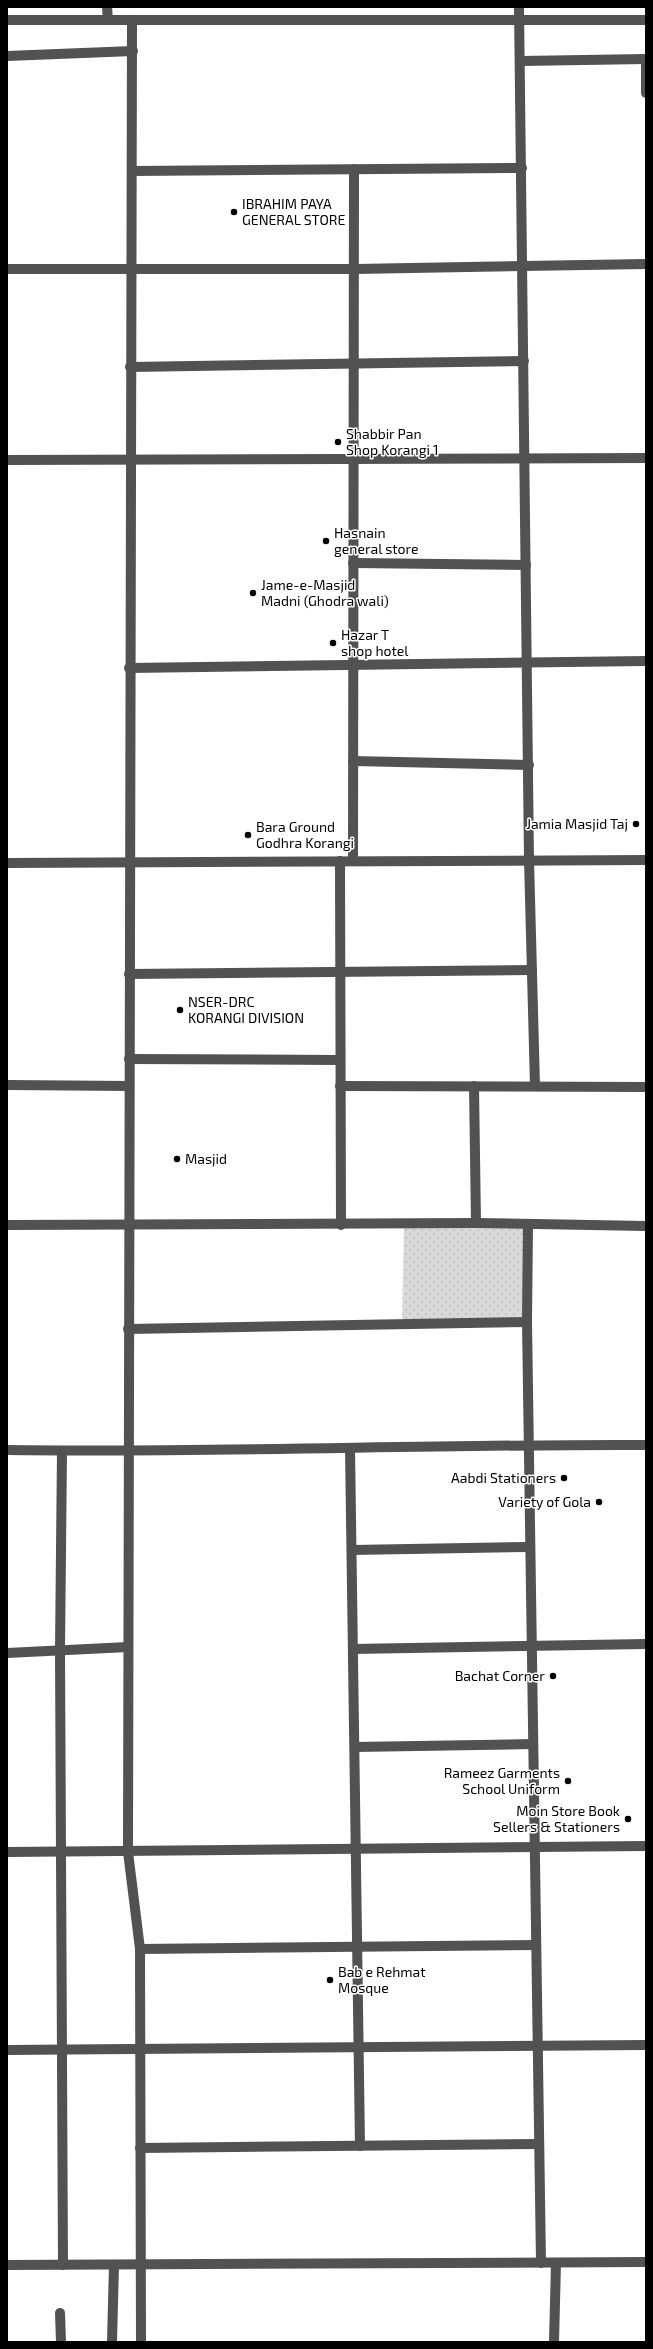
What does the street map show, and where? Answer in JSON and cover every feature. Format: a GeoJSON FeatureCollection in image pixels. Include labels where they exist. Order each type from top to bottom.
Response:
{"type":"FeatureCollection","features":[{"type":"Feature","properties":{"kind":"street"},"geometry":{"type":"LineString","coordinates":[[107,7],[108,20]]}},
{"type":"Feature","properties":{"kind":"street"},"geometry":{"type":"LineString","coordinates":[[518,7],[522,168],[527,663],[535,1086]]}},
{"type":"Feature","properties":{"kind":"street"},"geometry":{"type":"LineString","coordinates":[[7,20],[646,20]]}},
{"type":"Feature","properties":{"kind":"street"},"geometry":{"type":"LineString","coordinates":[[132,20],[130,367],[128,1852],[140,1949],[141,2342]]}},
{"type":"Feature","properties":{"kind":"street"},"geometry":{"type":"LineString","coordinates":[[7,56],[132,51]]}},
{"type":"Feature","properties":{"kind":"street"},"geometry":{"type":"LineString","coordinates":[[520,61],[646,59],[646,93]]}},
{"type":"Feature","properties":{"kind":"street"},"geometry":{"type":"LineString","coordinates":[[132,171],[522,168]]}},
{"type":"Feature","properties":{"kind":"street"},"geometry":{"type":"LineString","coordinates":[[354,169],[354,861]]}},
{"type":"Feature","properties":{"kind":"street"},"geometry":{"type":"LineString","coordinates":[[7,269],[355,269],[646,264]]}},
{"type":"Feature","properties":{"kind":"street"},"geometry":{"type":"LineString","coordinates":[[130,367],[524,361]]}},
{"type":"Feature","properties":{"kind":"street"},"geometry":{"type":"LineString","coordinates":[[7,460],[646,458]]}},
{"type":"Feature","properties":{"kind":"street"},"geometry":{"type":"LineString","coordinates":[[353,563],[526,564]]}},
{"type":"Feature","properties":{"kind":"street"},"geometry":{"type":"LineString","coordinates":[[130,668],[646,661]]}},
{"type":"Feature","properties":{"kind":"street"},"geometry":{"type":"LineString","coordinates":[[353,761],[529,765]]}},
{"type":"Feature","properties":{"kind":"street"},"geometry":{"type":"LineString","coordinates":[[7,863],[646,860]]}},
{"type":"Feature","properties":{"kind":"street"},"geometry":{"type":"LineString","coordinates":[[340,861],[341,1225]]}},
{"type":"Feature","properties":{"kind":"street"},"geometry":{"type":"LineString","coordinates":[[129,974],[532,970]]}},
{"type":"Feature","properties":{"kind":"street"},"geometry":{"type":"LineString","coordinates":[[129,1059],[340,1060]]}},
{"type":"Feature","properties":{"kind":"street"},"geometry":{"type":"LineString","coordinates":[[7,1085],[129,1086]]}},
{"type":"Feature","properties":{"kind":"street"},"geometry":{"type":"LineString","coordinates":[[340,1086],[646,1087]]}},
{"type":"Feature","properties":{"kind":"street"},"geometry":{"type":"LineString","coordinates":[[474,1086],[476,1223]]}},
{"type":"Feature","properties":{"kind":"street"},"geometry":{"type":"LineString","coordinates":[[7,1225],[341,1225],[476,1223],[646,1226]]}},
{"type":"Feature","properties":{"kind":"street"},"geometry":{"type":"LineString","coordinates":[[528,1225],[527,1322],[541,2263]]}},
{"type":"Feature","properties":{"kind":"street"},"geometry":{"type":"LineString","coordinates":[[128,1329],[527,1322]]}},
{"type":"Feature","properties":{"kind":"street"},"geometry":{"type":"LineString","coordinates":[[7,1450],[128,1452],[529,1444],[646,1445]]}},
{"type":"Feature","properties":{"kind":"street"},"geometry":{"type":"LineString","coordinates":[[350,1448],[360,2146]]}},
{"type":"Feature","properties":{"kind":"street"},"geometry":{"type":"LineString","coordinates":[[62,1451],[60,1650],[63,2265]]}},
{"type":"Feature","properties":{"kind":"street"},"geometry":{"type":"LineString","coordinates":[[352,1550],[530,1547]]}},
{"type":"Feature","properties":{"kind":"street"},"geometry":{"type":"LineString","coordinates":[[353,1649],[646,1644]]}},
{"type":"Feature","properties":{"kind":"street"},"geometry":{"type":"LineString","coordinates":[[7,1653],[128,1647]]}},
{"type":"Feature","properties":{"kind":"street"},"geometry":{"type":"LineString","coordinates":[[355,1747],[533,1744]]}},
{"type":"Feature","properties":{"kind":"street"},"geometry":{"type":"LineString","coordinates":[[7,1852],[646,1846]]}},
{"type":"Feature","properties":{"kind":"street"},"geometry":{"type":"LineString","coordinates":[[140,1949],[536,1945]]}},
{"type":"Feature","properties":{"kind":"street"},"geometry":{"type":"LineString","coordinates":[[7,2050],[646,2045]]}},
{"type":"Feature","properties":{"kind":"street"},"geometry":{"type":"LineString","coordinates":[[140,2148],[539,2144]]}},
{"type":"Feature","properties":{"kind":"street"},"geometry":{"type":"LineString","coordinates":[[7,2265],[646,2262]]}},
{"type":"Feature","properties":{"kind":"street"},"geometry":{"type":"LineString","coordinates":[[554,2342],[556,2263]]}},
{"type":"Feature","properties":{"kind":"street"},"geometry":{"type":"LineString","coordinates":[[112,2342],[114,2265]]}},
{"type":"Feature","properties":{"kind":"street"},"geometry":{"type":"LineString","coordinates":[[60,2313],[61,2342]]}},
{"type":"Feature","properties":{"kind":"shaded area"},"geometry":{"type":"Polygon","coordinates":[[[404,1224],[528,1225],[527,1322],[402,1324],[404,1224]]]}},
{"type":"Feature","properties":{"kind":"place","name":"IBRAHIM PAYA GENERAL STORE"},"geometry":{"type":"Point","coordinates":[234,212]}},
{"type":"Feature","properties":{"kind":"place","name":"Shabbir Pan Shop Korangi 1"},"geometry":{"type":"Point","coordinates":[338,442]}},
{"type":"Feature","properties":{"kind":"place","name":"Hasnain general store"},"geometry":{"type":"Point","coordinates":[326,541]}},
{"type":"Feature","properties":{"kind":"place","name":"Jame-e-Masjid Madni (Ghodra wali)"},"geometry":{"type":"Point","coordinates":[253,593]}},
{"type":"Feature","properties":{"kind":"place","name":"Hazar T shop hotel"},"geometry":{"type":"Point","coordinates":[333,643]}},
{"type":"Feature","properties":{"kind":"place","name":"Jamia Masjid Taj"},"geometry":{"type":"Point","coordinates":[636,824]}},
{"type":"Feature","properties":{"kind":"place","name":"Bara Ground Godhra Korangi"},"geometry":{"type":"Point","coordinates":[248,835]}},
{"type":"Feature","properties":{"kind":"place","name":"NSER-DRC KORANGI DIVISION"},"geometry":{"type":"Point","coordinates":[180,1010]}},
{"type":"Feature","properties":{"kind":"place","name":"Masjid"},"geometry":{"type":"Point","coordinates":[177,1159]}},
{"type":"Feature","properties":{"kind":"place","name":"Aabdi Stationers"},"geometry":{"type":"Point","coordinates":[564,1478]}},
{"type":"Feature","properties":{"kind":"place","name":"Variety of Gola"},"geometry":{"type":"Point","coordinates":[599,1502]}},
{"type":"Feature","properties":{"kind":"place","name":"Bachat Corner"},"geometry":{"type":"Point","coordinates":[553,1676]}},
{"type":"Feature","properties":{"kind":"place","name":"Rameez Garments School Uniform"},"geometry":{"type":"Point","coordinates":[568,1781]}},
{"type":"Feature","properties":{"kind":"place","name":"Moin Store Book Sellers & Stationers"},"geometry":{"type":"Point","coordinates":[628,1819]}},
{"type":"Feature","properties":{"kind":"place","name":"Bab e Rehmat Mosque"},"geometry":{"type":"Point","coordinates":[330,1980]}}]}
